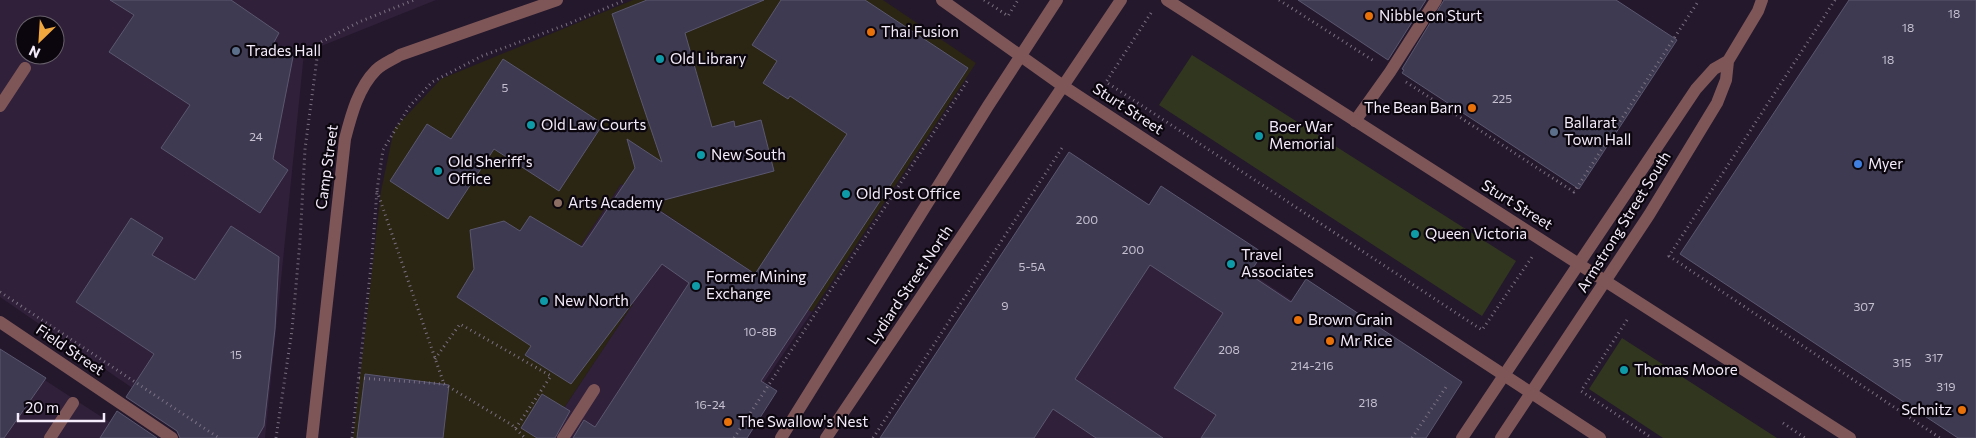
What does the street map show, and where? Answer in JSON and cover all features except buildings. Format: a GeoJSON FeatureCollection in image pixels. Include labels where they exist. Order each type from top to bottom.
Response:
{"type":"FeatureCollection","features":[{"type":"Feature","properties":{"kind":"street","name":"Camp Street"},"geometry":{"type":"LineString","coordinates":[[312,438],[345,139],[352,111],[368,79],[377,69],[400,55],[557,0]]}},
{"type":"Feature","properties":{"kind":"street","name":"Sturt Street"},"geometry":{"type":"LineString","coordinates":[[942,0],[1063,86],[1600,438]]}},
{"type":"Feature","properties":{"kind":"street","name":"Lydiard Street North"},"geometry":{"type":"LineString","coordinates":[[781,438],[1057,0]]}},
{"type":"Feature","properties":{"kind":"street","name":"Lydiard Street North"},"geometry":{"type":"LineString","coordinates":[[826,438],[1120,0]]}},
{"type":"Feature","properties":{"kind":"street","name":"Sturt Street"},"geometry":{"type":"LineString","coordinates":[[1167,0],[1850,438]]}},
{"type":"Feature","properties":{"kind":"street"},"geometry":{"type":"LineString","coordinates":[[1355,120],[1390,72],[1436,0]]}},
{"type":"Feature","properties":{"kind":"street","name":"Armstrong Street South"},"geometry":{"type":"LineString","coordinates":[[1501,438],[1649,215],[1717,103],[1726,80],[1728,61],[1758,11],[1762,0]]}},
{"type":"Feature","properties":{"kind":"street","name":"Armstrong Street South"},"geometry":{"type":"LineString","coordinates":[[1462,438],[1696,89],[1714,69],[1728,61]]}},
{"type":"Feature","properties":{"kind":"street"},"geometry":{"type":"LineString","coordinates":[[0,106],[25,68]]}},
{"type":"Feature","properties":{"kind":"street","name":"Field Street"},"geometry":{"type":"LineString","coordinates":[[0,322],[172,438]]}},
{"type":"Feature","properties":{"kind":"street"},"geometry":{"type":"LineString","coordinates":[[563,438],[594,390]]}},
{"type":"Feature","properties":{"kind":"street"},"geometry":{"type":"LineString","coordinates":[[50,438],[74,404]]}},
{"type":"Feature","properties":{"kind":"path"},"geometry":{"type":"LineString","coordinates":[[276,438],[292,330],[300,241],[305,149],[319,43],[359,22],[414,0]]}},
{"type":"Feature","properties":{"kind":"path"},"geometry":{"type":"LineString","coordinates":[[352,438],[377,190],[383,150],[409,107],[432,82],[482,56],[568,24],[624,0]]}},
{"type":"Feature","properties":{"kind":"path"},"geometry":{"type":"LineString","coordinates":[[984,0],[1008,16],[1018,0]]}},
{"type":"Feature","properties":{"kind":"path"},"geometry":{"type":"LineString","coordinates":[[1280,0],[1574,192],[1699,0]]}},
{"type":"Feature","properties":{"kind":"path"},"geometry":{"type":"LineString","coordinates":[[1835,0],[1669,256],[1940,438]]}},
{"type":"Feature","properties":{"kind":"path"},"geometry":{"type":"LineString","coordinates":[[1152,13],[1106,82],[1482,330],[1533,256]]}},
{"type":"Feature","properties":{"kind":"path"},"geometry":{"type":"LineString","coordinates":[[734,438],[968,80]]}},
{"type":"Feature","properties":{"kind":"path"},"geometry":{"type":"LineString","coordinates":[[873,438],[1064,145]]}},
{"type":"Feature","properties":{"kind":"path"},"geometry":{"type":"LineString","coordinates":[[377,190],[444,384]]}},
{"type":"Feature","properties":{"kind":"path"},"geometry":{"type":"LineString","coordinates":[[0,292],[219,438]]}},
{"type":"Feature","properties":{"kind":"path"},"geometry":{"type":"LineString","coordinates":[[1628,318],[1581,391],[1652,438]]}},
{"type":"Feature","properties":{"kind":"path"},"geometry":{"type":"LineString","coordinates":[[435,359],[460,324],[551,376],[515,429]]}},
{"type":"Feature","properties":{"kind":"path"},"geometry":{"type":"LineString","coordinates":[[359,378],[444,384],[497,415],[525,438]]}},
{"type":"Feature","properties":{"kind":"path"},"geometry":{"type":"LineString","coordinates":[[1412,438],[1446,387]]}},
{"type":"Feature","properties":{"kind":"shaded area"},"geometry":{"type":"Polygon","coordinates":[[[0,0],[436,0],[304,53],[265,438],[205,438],[0,297],[0,0]]]}},
{"type":"Feature","properties":{"kind":"shaded area"},"geometry":{"type":"Polygon","coordinates":[[[633,0],[883,0],[976,63],[812,312],[621,184],[571,260],[633,304],[544,438],[353,438],[381,191],[394,129],[441,79],[633,0]]]}},
{"type":"Feature","properties":{"kind":"shaded area"},"geometry":{"type":"Polygon","coordinates":[[[1074,156],[1436,396],[1408,438],[889,438],[1074,156]]]}},
{"type":"Feature","properties":{"kind":"shaded area"},"geometry":{"type":"Polygon","coordinates":[[[621,184],[812,312],[726,438],[544,438],[633,304],[571,260],[621,184]]]}},
{"type":"Feature","properties":{"kind":"shaded area"},"geometry":{"type":"Polygon","coordinates":[[[0,351],[134,438],[0,438],[0,351]]]}},
{"type":"Feature","properties":{"kind":"green space"},"geometry":{"type":"Polygon","coordinates":[[[1192,55],[1516,261],[1482,316],[1159,105],[1192,55]]]}},
{"type":"Feature","properties":{"kind":"green space"},"geometry":{"type":"Polygon","coordinates":[[[1622,338],[1777,438],[1663,438],[1589,389],[1622,338]]]}},
{"type":"Feature","properties":{"kind":"place","name":"Nibble on Sturt"},"geometry":{"type":"Point","coordinates":[1369,16]}},
{"type":"Feature","properties":{"kind":"place","name":"Thai Fusion"},"geometry":{"type":"Point","coordinates":[871,32]}},
{"type":"Feature","properties":{"kind":"place","name":"Trades Hall"},"geometry":{"type":"Point","coordinates":[236,51]}},
{"type":"Feature","properties":{"kind":"place","name":"Old Library"},"geometry":{"type":"Point","coordinates":[660,59]}},
{"type":"Feature","properties":{"kind":"place","name":"The Bean Barn"},"geometry":{"type":"Point","coordinates":[1472,108]}},
{"type":"Feature","properties":{"kind":"place","name":"Old Law Courts"},"geometry":{"type":"Point","coordinates":[531,125]}},
{"type":"Feature","properties":{"kind":"place","name":"Ballarat Town Hall"},"geometry":{"type":"Point","coordinates":[1554,132]}},
{"type":"Feature","properties":{"kind":"place","name":"Boer War Memorial"},"geometry":{"type":"Point","coordinates":[1259,136]}},
{"type":"Feature","properties":{"kind":"place","name":"New South"},"geometry":{"type":"Point","coordinates":[701,155]}},
{"type":"Feature","properties":{"kind":"place","name":"Myer"},"geometry":{"type":"Point","coordinates":[1858,164]}},
{"type":"Feature","properties":{"kind":"place","name":"Old Sheriff's Office"},"geometry":{"type":"Point","coordinates":[438,171]}},
{"type":"Feature","properties":{"kind":"place","name":"Old Post Office"},"geometry":{"type":"Point","coordinates":[846,194]}},
{"type":"Feature","properties":{"kind":"place","name":"Arts Academy"},"geometry":{"type":"Point","coordinates":[558,203]}},
{"type":"Feature","properties":{"kind":"place","name":"Queen Victoria"},"geometry":{"type":"Point","coordinates":[1415,234]}},
{"type":"Feature","properties":{"kind":"place","name":"Travel Associates"},"geometry":{"type":"Point","coordinates":[1231,264]}},
{"type":"Feature","properties":{"kind":"place","name":"Former Mining Exchange"},"geometry":{"type":"Point","coordinates":[696,286]}},
{"type":"Feature","properties":{"kind":"place","name":"New North"},"geometry":{"type":"Point","coordinates":[544,301]}},
{"type":"Feature","properties":{"kind":"place","name":"Brown Grain"},"geometry":{"type":"Point","coordinates":[1298,320]}},
{"type":"Feature","properties":{"kind":"place","name":"Mr Rice"},"geometry":{"type":"Point","coordinates":[1330,341]}},
{"type":"Feature","properties":{"kind":"place","name":"Thomas Moore"},"geometry":{"type":"Point","coordinates":[1624,370]}},
{"type":"Feature","properties":{"kind":"place","name":"Schnitz"},"geometry":{"type":"Point","coordinates":[1962,410]}},
{"type":"Feature","properties":{"kind":"place","name":"The Swallow's Nest"},"geometry":{"type":"Point","coordinates":[728,422]}}]}
